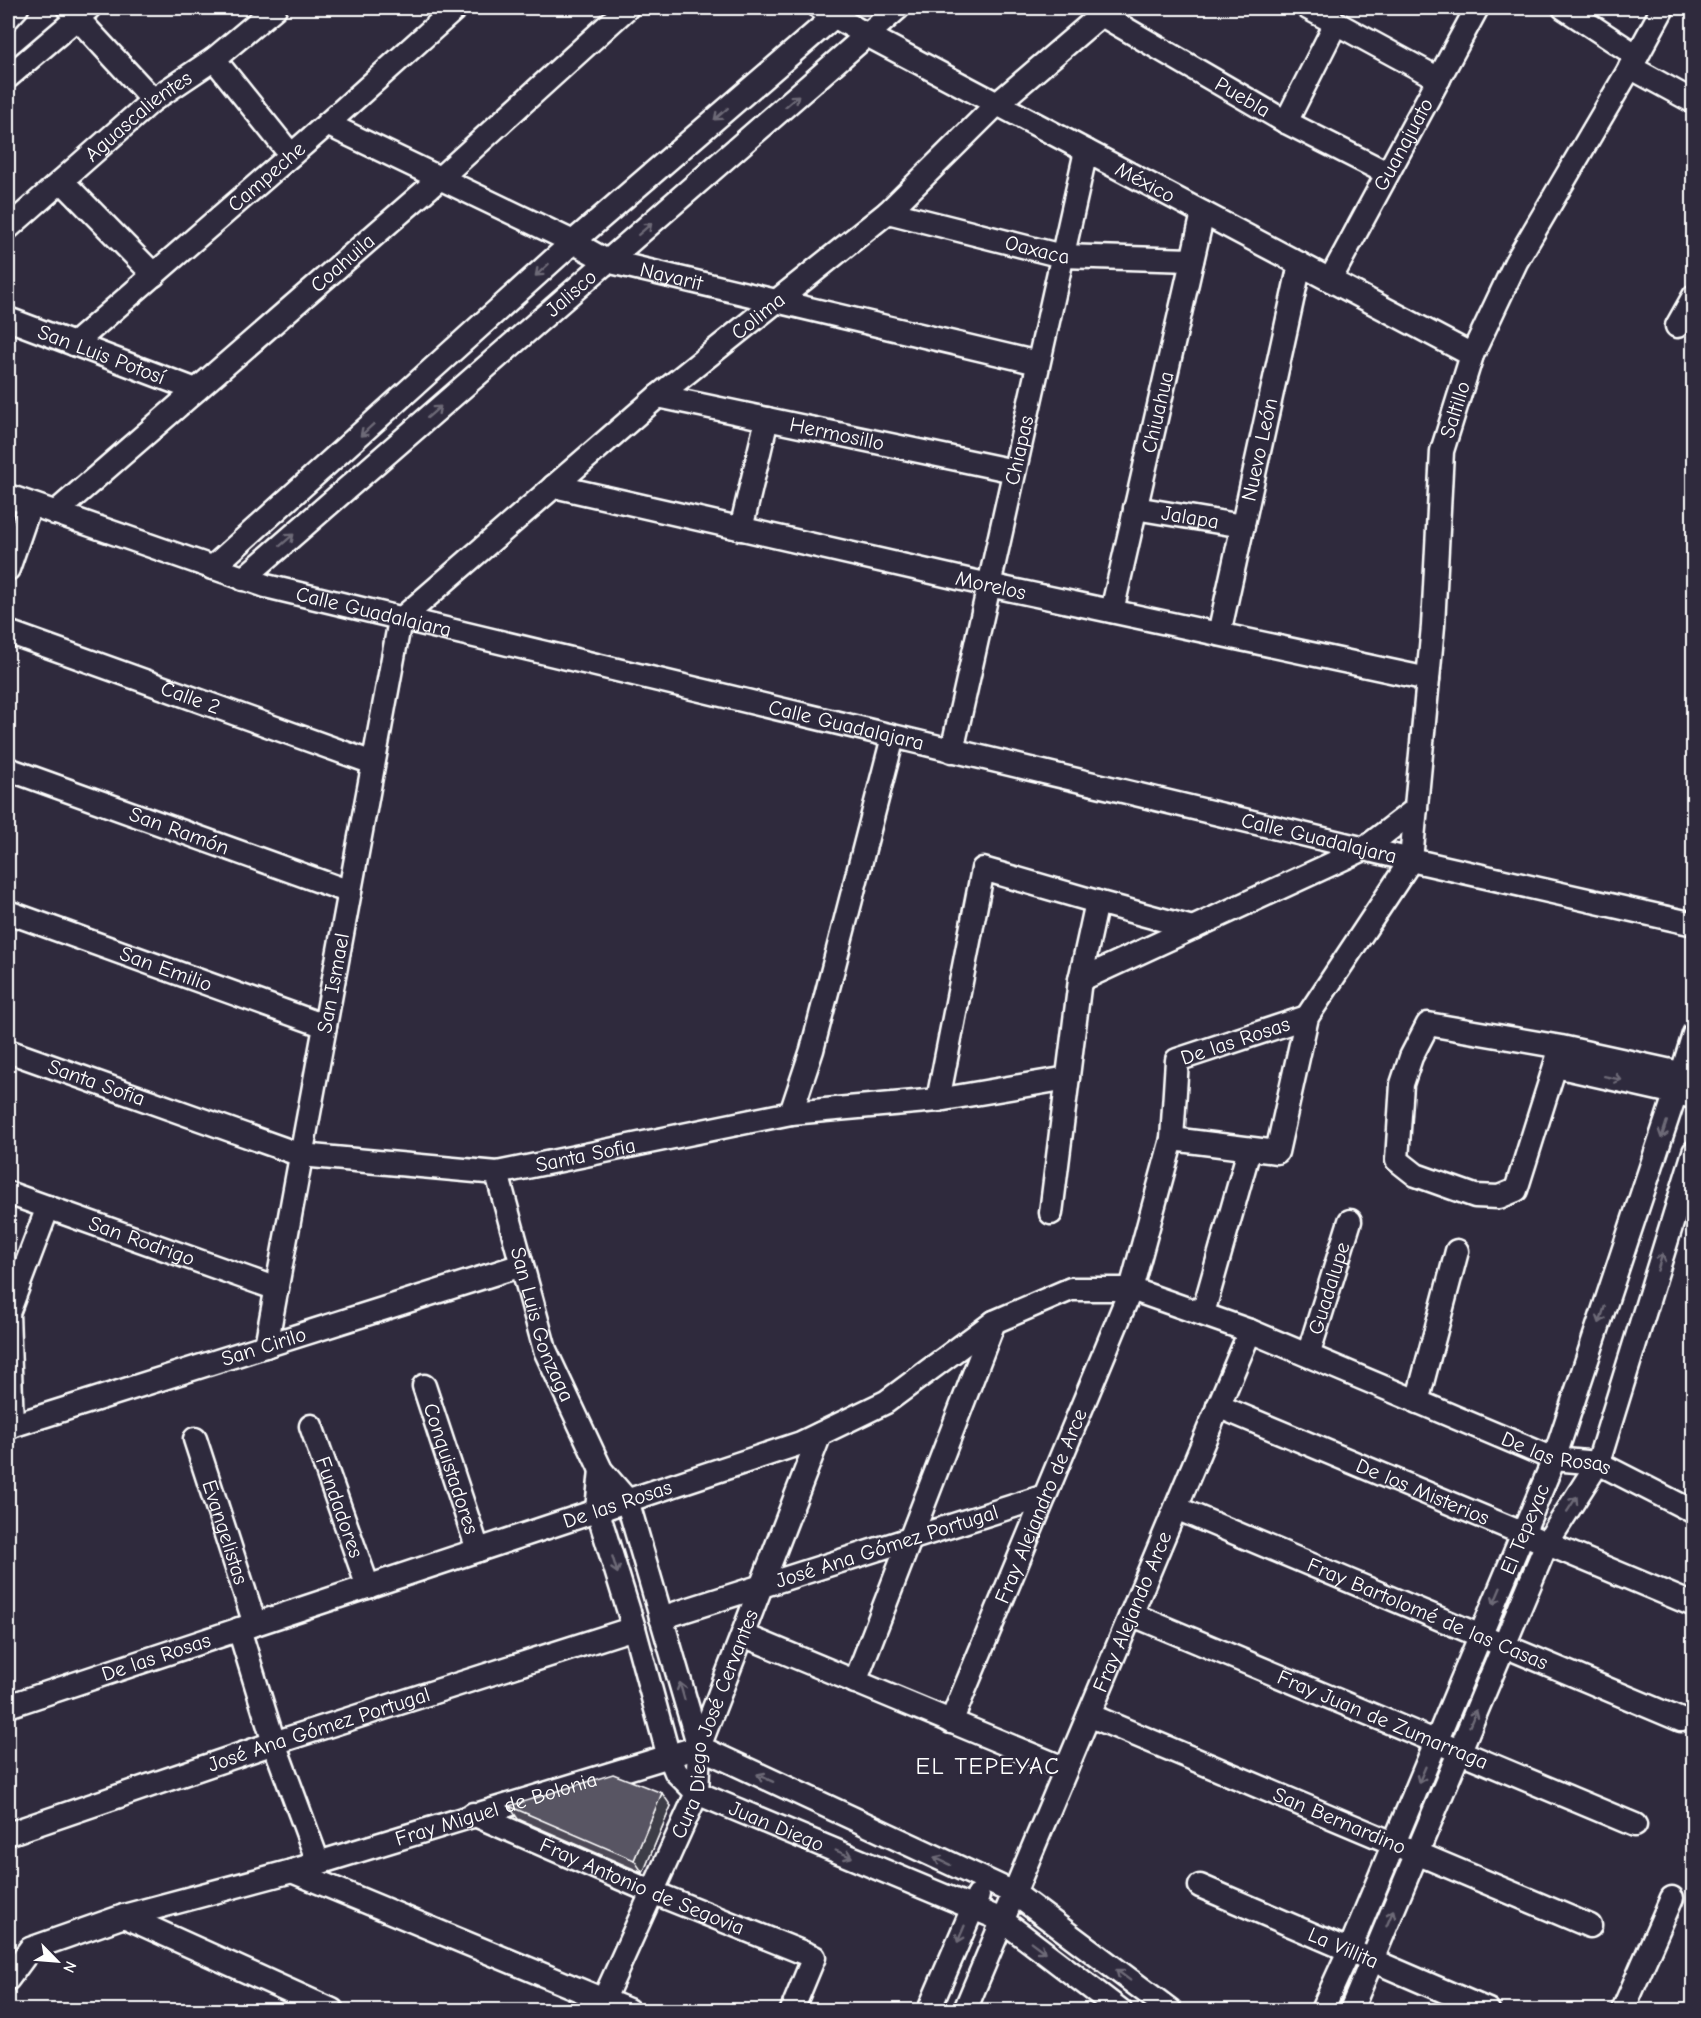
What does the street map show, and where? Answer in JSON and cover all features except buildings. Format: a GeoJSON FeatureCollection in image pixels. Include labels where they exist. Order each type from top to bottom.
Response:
{"type":"FeatureCollection","features":[{"type":"Feature","properties":{"kind":"street"},"geometry":{"type":"LineString","coordinates":[[8,18],[17,8]]}},
{"type":"Feature","properties":{"kind":"street","name":"Aguascalientes"},"geometry":{"type":"LineString","coordinates":[[8,228],[153,100],[214,59],[275,8]]}},
{"type":"Feature","properties":{"kind":"street","name":"Campeche"},"geometry":{"type":"LineString","coordinates":[[74,344],[327,124],[456,8]]}},
{"type":"Feature","properties":{"kind":"street","name":"Coahuila"},"geometry":{"type":"LineString","coordinates":[[55,513],[439,179],[627,8]]}},
{"type":"Feature","properties":{"kind":"street","name":"Jalisco"},"geometry":{"type":"LineString","coordinates":[[243,579],[898,8]]}},
{"type":"Feature","properties":{"kind":"street"},"geometry":{"type":"LineString","coordinates":[[1308,8],[1439,78]]}},
{"type":"Feature","properties":{"kind":"street","name":"Guanajuato"},"geometry":{"type":"LineString","coordinates":[[1330,280],[1477,8]]}},
{"type":"Feature","properties":{"kind":"street"},"geometry":{"type":"LineString","coordinates":[[1564,8],[1634,61],[1694,102]]}},
{"type":"Feature","properties":{"kind":"street","name":"Saltillo"},"geometry":{"type":"LineString","coordinates":[[1411,860],[1433,626],[1442,451],[1472,355],[1516,262],[1663,8]]}},
{"type":"Feature","properties":{"kind":"street","name":"Jalisco"},"geometry":{"type":"LineString","coordinates":[[212,568],[833,10]]}},
{"type":"Feature","properties":{"kind":"street","name":"México"},"geometry":{"type":"LineString","coordinates":[[833,10],[867,35],[1472,355]]}},
{"type":"Feature","properties":{"kind":"street"},"geometry":{"type":"LineString","coordinates":[[8,77],[78,11],[153,100]]}},
{"type":"Feature","properties":{"kind":"street","name":"Colima"},"geometry":{"type":"LineString","coordinates":[[400,620],[658,396],[888,212],[997,104],[1105,11]]}},
{"type":"Feature","properties":{"kind":"street","name":"Puebla"},"geometry":{"type":"LineString","coordinates":[[1105,11],[1286,122],[1387,173]]}},
{"type":"Feature","properties":{"kind":"street"},"geometry":{"type":"LineString","coordinates":[[1286,122],[1335,23]]}},
{"type":"Feature","properties":{"kind":"street"},"geometry":{"type":"LineString","coordinates":[[214,59],[291,155]]}},
{"type":"Feature","properties":{"kind":"street","name":"Nayarit"},"geometry":{"type":"LineString","coordinates":[[327,124],[573,242],[607,261],[1038,363]]}},
{"type":"Feature","properties":{"kind":"street","name":"Chiapas"},"geometry":{"type":"LineString","coordinates":[[952,751],[1086,151]]}},
{"type":"Feature","properties":{"kind":"street"},"geometry":{"type":"LineString","coordinates":[[62,180],[154,275]]}},
{"type":"Feature","properties":{"kind":"street","name":"Oaxaca"},"geometry":{"type":"LineString","coordinates":[[888,212],[1062,256],[1192,260]]}},
{"type":"Feature","properties":{"kind":"street","name":"Chiuahua"},"geometry":{"type":"LineString","coordinates":[[1112,611],[1203,213]]}},
{"type":"Feature","properties":{"kind":"street","name":"Nuevo León"},"geometry":{"type":"LineString","coordinates":[[1219,634],[1300,264]]}},
{"type":"Feature","properties":{"kind":"street"},"geometry":{"type":"LineString","coordinates":[[1677,326],[1694,296]]}},
{"type":"Feature","properties":{"kind":"street","name":"San Luis Potosí"},"geometry":{"type":"LineString","coordinates":[[8,319],[196,390]]}},
{"type":"Feature","properties":{"kind":"street","name":"Hermosillo"},"geometry":{"type":"LineString","coordinates":[[658,396],[1014,471]]}},
{"type":"Feature","properties":{"kind":"street"},"geometry":{"type":"LineString","coordinates":[[741,529],[767,419]]}},
{"type":"Feature","properties":{"kind":"street","name":"Morelos"},"geometry":{"type":"LineString","coordinates":[[554,486],[989,585],[1428,679]]}},
{"type":"Feature","properties":{"kind":"street","name":"Calle Guadalajara"},"geometry":{"type":"LineString","coordinates":[[8,496],[266,586],[400,620],[1364,849],[1694,924]]}},
{"type":"Feature","properties":{"kind":"street"},"geometry":{"type":"LineString","coordinates":[[8,569],[30,505]]}},
{"type":"Feature","properties":{"kind":"street","name":"Jalapa"},"geometry":{"type":"LineString","coordinates":[[1135,508],[1243,526]]}},
{"type":"Feature","properties":{"kind":"street","name":"San Ismael"},"geometry":{"type":"LineString","coordinates":[[266,1346],[400,620]]}},
{"type":"Feature","properties":{"kind":"street","name":"Calle 2"},"geometry":{"type":"LineString","coordinates":[[8,633],[373,763]]}},
{"type":"Feature","properties":{"kind":"street"},"geometry":{"type":"LineString","coordinates":[[790,1113],[812,1050],[893,737]]}},
{"type":"Feature","properties":{"kind":"street","name":"San Ramón"},"geometry":{"type":"LineString","coordinates":[[8,769],[350,892]]}},
{"type":"Feature","properties":{"kind":"street"},"geometry":{"type":"LineString","coordinates":[[1080,980],[1364,849],[1416,809]]}},
{"type":"Feature","properties":{"kind":"street","name":"De las Rosas"},"geometry":{"type":"LineString","coordinates":[[1307,1017],[1177,1060],[1172,1139],[1277,1152],[1307,1017],[1411,860]]}},
{"type":"Feature","properties":{"kind":"street"},"geometry":{"type":"LineString","coordinates":[[938,1100],[983,870],[1193,928]]}},
{"type":"Feature","properties":{"kind":"street"},"geometry":{"type":"LineString","coordinates":[[1050,1213],[1080,980],[1097,902]]}},
{"type":"Feature","properties":{"kind":"street","name":"San Emilio"},"geometry":{"type":"LineString","coordinates":[[8,912],[325,1026]]}},
{"type":"Feature","properties":{"kind":"street"},"geometry":{"type":"LineString","coordinates":[[1559,1057],[1516,1190],[1499,1197],[1475,1196],[1416,1175],[1397,1160],[1402,1084],[1411,1057],[1428,1024],[1559,1057],[1686,1085]]}},
{"type":"Feature","properties":{"kind":"street","name":"El Tepeyac"},"geometry":{"type":"LineString","coordinates":[[1322,2010],[1349,1951],[1554,1459],[1686,1085],[1694,1034]]}},
{"type":"Feature","properties":{"kind":"street","name":"Santa Sofia"},"geometry":{"type":"LineString","coordinates":[[8,1051],[301,1155],[496,1173],[790,1113],[938,1100],[1068,1078]]}},
{"type":"Feature","properties":{"kind":"street","name":"Fray Alejandro de Arce"},"geometry":{"type":"LineString","coordinates":[[951,1722],[1131,1289],[1172,1139]]}},
{"type":"Feature","properties":{"kind":"street"},"geometry":{"type":"LineString","coordinates":[[1203,1313],[1249,1150]]}},
{"type":"Feature","properties":{"kind":"street","name":"El Tepeyac"},"geometry":{"type":"LineString","coordinates":[[1351,2010],[1547,1543],[1598,1463],[1694,1152]]}},
{"type":"Feature","properties":{"kind":"street","name":"San Luis Gonzaga"},"geometry":{"type":"LineString","coordinates":[[496,1173],[545,1350],[601,1470],[627,1500],[699,1747]]}},
{"type":"Feature","properties":{"kind":"street","name":"San Rodrigo"},"geometry":{"type":"LineString","coordinates":[[8,1193],[277,1289]]}},
{"type":"Feature","properties":{"kind":"street"},"geometry":{"type":"LineString","coordinates":[[10,1427],[8,1313],[48,1207]]}},
{"type":"Feature","properties":{"kind":"street","name":"Guadalupe"},"geometry":{"type":"LineString","coordinates":[[1308,1355],[1350,1221]]}},
{"type":"Feature","properties":{"kind":"street"},"geometry":{"type":"LineString","coordinates":[[1417,1401],[1457,1251]]}},
{"type":"Feature","properties":{"kind":"street","name":"San Cirilo"},"geometry":{"type":"LineString","coordinates":[[10,1427],[522,1265]]}},
{"type":"Feature","properties":{"kind":"street","name":"De las Rosas"},"geometry":{"type":"LineString","coordinates":[[8,1706],[801,1443],[886,1402],[994,1322],[1071,1289],[1131,1289],[1203,1313],[1554,1459],[1598,1463],[1694,1512]]}},
{"type":"Feature","properties":{"kind":"street"},"geometry":{"type":"LineString","coordinates":[[855,1682],[994,1322]]}},
{"type":"Feature","properties":{"kind":"street","name":"Fray Alejando Arce"},"geometry":{"type":"LineString","coordinates":[[964,2010],[1250,1331]]}},
{"type":"Feature","properties":{"kind":"street","name":"Conquistadores"},"geometry":{"type":"LineString","coordinates":[[424,1386],[478,1550]]}},
{"type":"Feature","properties":{"kind":"street","name":"De los Misterios"},"geometry":{"type":"LineString","coordinates":[[1218,1406],[1694,1605]]}},
{"type":"Feature","properties":{"kind":"street","name":"Fundadores"},"geometry":{"type":"LineString","coordinates":[[311,1426],[368,1587]]}},
{"type":"Feature","properties":{"kind":"street","name":"Cura Diego José Cervantes"},"geometry":{"type":"LineString","coordinates":[[601,2006],[697,1793],[699,1747],[820,1434]]}},
{"type":"Feature","properties":{"kind":"street","name":"Evangelistas"},"geometry":{"type":"LineString","coordinates":[[195,1439],[247,1627],[274,1743],[318,1862]]}},
{"type":"Feature","properties":{"kind":"street"},"geometry":{"type":"LineString","coordinates":[[597,1509],[601,1470]]}},
{"type":"Feature","properties":{"kind":"street","name":"José Ana Gómez Portugal"},"geometry":{"type":"LineString","coordinates":[[661,1618],[1045,1496]]}},
{"type":"Feature","properties":{"kind":"street","name":"Fray Bartolomé de las Casas"},"geometry":{"type":"LineString","coordinates":[[1176,1508],[1681,1720]]}},
{"type":"Feature","properties":{"kind":"street","name":"Juan Diego"},"geometry":{"type":"LineString","coordinates":[[597,1509],[670,1756],[676,1772],[697,1793],[1002,1920],[1120,2010]]}},
{"type":"Feature","properties":{"kind":"street","name":"Fray Juan de Zumarraga"},"geometry":{"type":"LineString","coordinates":[[1131,1614],[1635,1825]]}},
{"type":"Feature","properties":{"kind":"street","name":"José Ana Gómez Portugal"},"geometry":{"type":"LineString","coordinates":[[8,1834],[274,1743],[634,1628]]}},
{"type":"Feature","properties":{"kind":"street"},"geometry":{"type":"LineString","coordinates":[[743,1635],[1066,1769]]}},
{"type":"Feature","properties":{"kind":"street","name":"San Bernardino"},"geometry":{"type":"LineString","coordinates":[[1089,1715],[1590,1926]]}},
{"type":"Feature","properties":{"kind":"street","name":"Juan Diego"},"geometry":{"type":"LineString","coordinates":[[699,1747],[1014,1893],[1170,2010]]}},
{"type":"Feature","properties":{"kind":"street","name":"Fray Miguel de Bolonia"},"geometry":{"type":"LineString","coordinates":[[8,1979],[30,1948],[124,1916],[292,1871],[699,1747]]}},
{"type":"Feature","properties":{"kind":"street","name":"Fray Antonio de Segovia"},"geometry":{"type":"LineString","coordinates":[[473,1814],[652,1892],[814,1956],[792,2010]]}},
{"type":"Feature","properties":{"kind":"street"},"geometry":{"type":"LineString","coordinates":[[292,1871],[601,2006],[627,2010]]}},
{"type":"Feature","properties":{"kind":"street"},"geometry":{"type":"LineString","coordinates":[[929,2010],[984,1880]]}},
{"type":"Feature","properties":{"kind":"street","name":"La Villita"},"geometry":{"type":"LineString","coordinates":[[1200,1887],[1488,2010]]}},
{"type":"Feature","properties":{"kind":"street"},"geometry":{"type":"LineString","coordinates":[[1623,2010],[1672,1898]]}},
{"type":"Feature","properties":{"kind":"street"},"geometry":{"type":"LineString","coordinates":[[124,1916],[332,2010]]}},
{"type":"Feature","properties":{"kind":"district","name":"EL TEPEYAC"},"geometry":{"type":"Point","coordinates":[988,1766]}}]}
